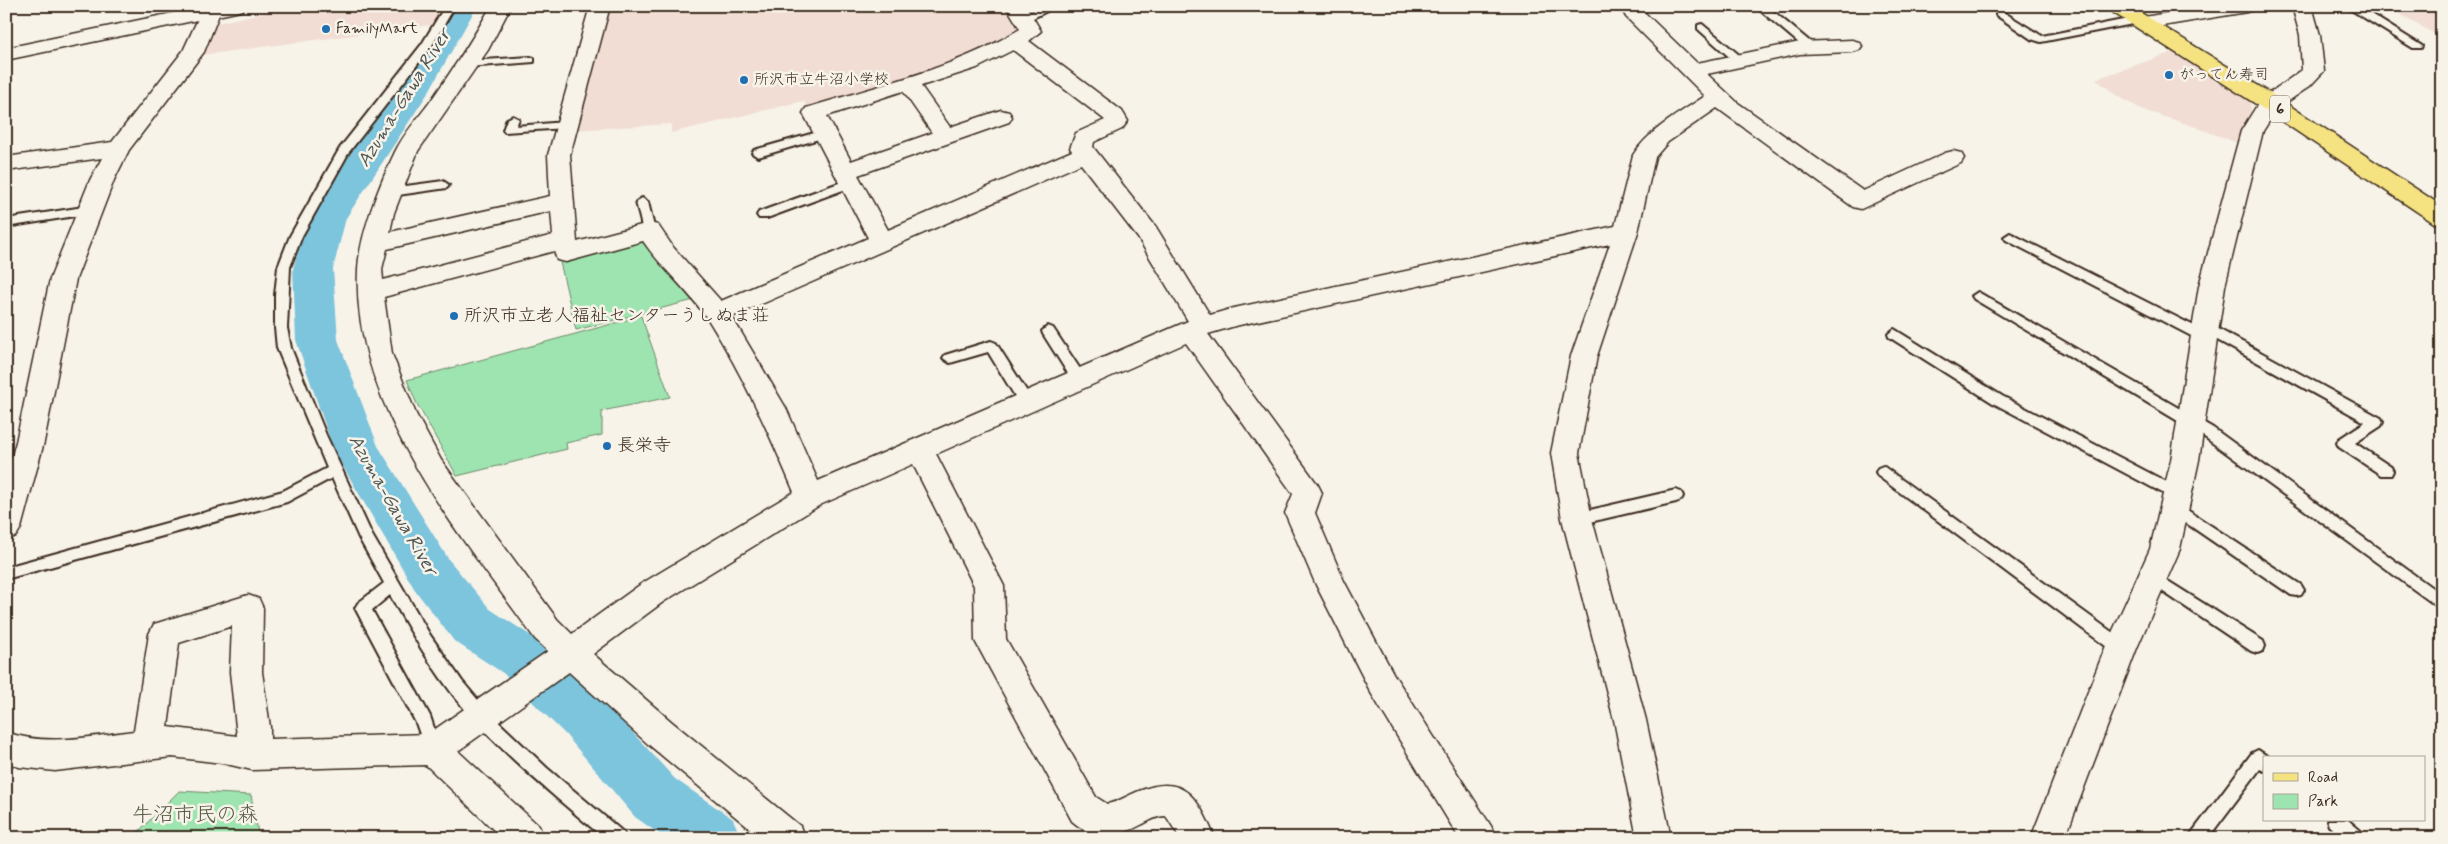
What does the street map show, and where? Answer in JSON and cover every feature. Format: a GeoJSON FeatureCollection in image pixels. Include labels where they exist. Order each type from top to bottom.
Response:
{"type":"FeatureCollection","features":[{"type":"Feature","properties":{"kind":"main road","name":"6"},"geometry":{"type":"LineString","coordinates":[[2132,13],[2442,217]]}},
{"type":"Feature","properties":{"kind":"street"},"geometry":{"type":"LineString","coordinates":[[6,54],[210,9],[236,6]]}},
{"type":"Feature","properties":{"kind":"street"},"geometry":{"type":"LineString","coordinates":[[501,6],[467,64],[407,150],[382,213],[370,269],[371,292],[380,354],[402,414],[431,468],[546,629],[562,660],[660,733],[788,838]]}},
{"type":"Feature","properties":{"kind":"street"},"geometry":{"type":"LineString","coordinates":[[600,6],[559,154],[566,254],[649,232],[664,253],[717,313],[772,408],[810,497]]}},
{"type":"Feature","properties":{"kind":"street"},"geometry":{"type":"LineString","coordinates":[[1638,6],[1632,9],[1633,13],[1690,71],[1719,97],[1861,201],[1953,158]]}},
{"type":"Feature","properties":{"kind":"street"},"geometry":{"type":"LineString","coordinates":[[2132,13],[2247,6]]}},
{"type":"Feature","properties":{"kind":"street"},"geometry":{"type":"LineString","coordinates":[[2048,838],[2121,648],[2165,549],[2191,420],[2212,286],[2252,132],[2262,111],[2270,103],[2304,82],[2313,71],[2310,35],[2302,6]]}},
{"type":"Feature","properties":{"kind":"street"},"geometry":{"type":"LineString","coordinates":[[6,528],[30,442],[63,279],[90,210],[102,180],[120,148],[193,52],[210,9]]}},
{"type":"Feature","properties":{"kind":"street"},"geometry":{"type":"LineString","coordinates":[[882,242],[814,113],[969,63],[1015,41],[1031,31],[1019,13]]}},
{"type":"Feature","properties":{"kind":"street"},"geometry":{"type":"LineString","coordinates":[[1015,41],[1114,116],[1117,121],[1084,138],[1081,148],[1147,233],[1197,328],[1308,493],[1300,513],[1331,585],[1382,683],[1479,838]]}},
{"type":"Feature","properties":{"kind":"street"},"geometry":{"type":"LineString","coordinates":[[1690,71],[1810,47],[1852,46]]}},
{"type":"Feature","properties":{"kind":"street"},"geometry":{"type":"LineString","coordinates":[[908,83],[946,136]]}},
{"type":"Feature","properties":{"kind":"street"},"geometry":{"type":"LineString","coordinates":[[1654,838],[1630,720],[1577,519],[1565,453],[1584,356],[1626,232],[1644,155],[1660,137],[1719,97]]}},
{"type":"Feature","properties":{"kind":"street"},"geometry":{"type":"LineString","coordinates":[[847,178],[946,136],[1001,117]]}},
{"type":"Feature","properties":{"kind":"street"},"geometry":{"type":"LineString","coordinates":[[6,164],[120,148]]}},
{"type":"Feature","properties":{"kind":"street"},"geometry":{"type":"LineString","coordinates":[[717,313],[1085,154]]}},
{"type":"Feature","properties":{"kind":"street"},"geometry":{"type":"LineString","coordinates":[[376,243],[562,201]]}},
{"type":"Feature","properties":{"kind":"street"},"geometry":{"type":"LineString","coordinates":[[6,748],[19,752],[55,756],[172,742],[222,748],[252,755],[433,749],[562,660],[652,593],[810,497],[1079,379],[1197,328],[1432,273],[1626,232]]}},
{"type":"Feature","properties":{"kind":"street"},"geometry":{"type":"LineString","coordinates":[[371,292],[565,240]]}},
{"type":"Feature","properties":{"kind":"street"},"geometry":{"type":"LineString","coordinates":[[920,449],[989,586],[992,598],[988,626],[991,641],[1084,809],[1096,819],[1104,821],[1115,819],[1156,801],[1166,799],[1177,804],[1198,838]]}},
{"type":"Feature","properties":{"kind":"street"},"geometry":{"type":"LineString","coordinates":[[146,746],[152,726],[165,634],[248,608],[246,672],[254,727],[252,755]]}},
{"type":"Feature","properties":{"kind":"street"},"geometry":{"type":"LineString","coordinates":[[433,749],[527,838]]}},
{"type":"Feature","properties":{"kind":"lane"},"geometry":{"type":"LineString","coordinates":[[450,6],[427,45],[344,151],[296,236],[284,267],[280,328],[284,348],[335,470],[366,538],[424,640],[456,686],[489,712],[541,774],[617,838]]}},
{"type":"Feature","properties":{"kind":"lane"},"geometry":{"type":"LineString","coordinates":[[1019,13],[1052,6]]}},
{"type":"Feature","properties":{"kind":"lane"},"geometry":{"type":"LineString","coordinates":[[1760,6],[1810,47]]}},
{"type":"Feature","properties":{"kind":"lane"},"geometry":{"type":"LineString","coordinates":[[2350,6],[2417,46]]}},
{"type":"Feature","properties":{"kind":"lane"},"geometry":{"type":"LineString","coordinates":[[2000,13],[2035,38],[2041,39],[2132,13]]}},
{"type":"Feature","properties":{"kind":"lane"},"geometry":{"type":"LineString","coordinates":[[1702,27],[1740,61]]}},
{"type":"Feature","properties":{"kind":"lane"},"geometry":{"type":"LineString","coordinates":[[467,64],[530,60]]}},
{"type":"Feature","properties":{"kind":"lane"},"geometry":{"type":"LineString","coordinates":[[512,119],[509,130],[566,126]]}},
{"type":"Feature","properties":{"kind":"lane"},"geometry":{"type":"LineString","coordinates":[[758,153],[825,134]]}},
{"type":"Feature","properties":{"kind":"lane"},"geometry":{"type":"LineString","coordinates":[[763,214],[847,178]]}},
{"type":"Feature","properties":{"kind":"lane"},"geometry":{"type":"LineString","coordinates":[[391,192],[443,185]]}},
{"type":"Feature","properties":{"kind":"lane"},"geometry":{"type":"LineString","coordinates":[[642,202],[649,232]]}},
{"type":"Feature","properties":{"kind":"lane"},"geometry":{"type":"LineString","coordinates":[[6,223],[90,210]]}},
{"type":"Feature","properties":{"kind":"lane"},"geometry":{"type":"LineString","coordinates":[[2010,237],[2205,332],[2376,422],[2344,443],[2386,471]]}},
{"type":"Feature","properties":{"kind":"lane"},"geometry":{"type":"LineString","coordinates":[[1978,296],[2191,420],[2442,604]]}},
{"type":"Feature","properties":{"kind":"lane"},"geometry":{"type":"LineString","coordinates":[[1048,331],[1079,379]]}},
{"type":"Feature","properties":{"kind":"lane"},"geometry":{"type":"LineString","coordinates":[[1894,334],[1936,364],[2176,501],[2296,590]]}},
{"type":"Feature","properties":{"kind":"lane"},"geometry":{"type":"LineString","coordinates":[[950,358],[991,346],[1026,402]]}},
{"type":"Feature","properties":{"kind":"lane"},"geometry":{"type":"LineString","coordinates":[[6,572],[287,496],[335,470]]}},
{"type":"Feature","properties":{"kind":"lane"},"geometry":{"type":"LineString","coordinates":[[1883,472],[2121,648]]}},
{"type":"Feature","properties":{"kind":"lane"},"geometry":{"type":"LineString","coordinates":[[1577,519],[1676,496]]}},
{"type":"Feature","properties":{"kind":"lane"},"geometry":{"type":"LineString","coordinates":[[2152,577],[2257,646]]}},
{"type":"Feature","properties":{"kind":"lane"},"geometry":{"type":"LineString","coordinates":[[393,584],[364,608],[424,721],[433,749]]}},
{"type":"Feature","properties":{"kind":"lane"},"geometry":{"type":"LineString","coordinates":[[2197,838],[2258,758],[2263,762]]}},
{"type":"Feature","properties":{"kind":"lane"},"geometry":{"type":"LineString","coordinates":[[2337,822],[2356,838]]}},
{"type":"Feature","properties":{"kind":"shaded area"},"geometry":{"type":"Polygon","coordinates":[[[294,6],[446,6],[438,24],[201,55],[217,23],[294,6]]]}},
{"type":"Feature","properties":{"kind":"shaded area","name":"所沢市立牛沼小学校"},"geometry":{"type":"Polygon","coordinates":[[[611,6],[1004,6],[1020,33],[967,60],[808,108],[803,101],[671,133],[671,124],[574,130],[611,6]]]}},
{"type":"Feature","properties":{"kind":"shaded area"},"geometry":{"type":"Polygon","coordinates":[[[2385,6],[2442,6],[2442,38],[2385,6]]]}},
{"type":"Feature","properties":{"kind":"shaded area"},"geometry":{"type":"Polygon","coordinates":[[[2173,52],[2250,100],[2251,112],[2244,124],[2243,145],[2143,110],[2116,95],[2096,79],[2173,52]]]}},
{"type":"Feature","properties":{"kind":"green space"},"geometry":{"type":"Polygon","coordinates":[[[632,241],[644,242],[694,300],[576,330],[560,262],[632,241]]]}},
{"type":"Feature","properties":{"kind":"green space"},"geometry":{"type":"Polygon","coordinates":[[[641,316],[670,397],[602,411],[602,435],[566,443],[567,449],[457,476],[416,402],[407,380],[641,316]]]}},
{"type":"Feature","properties":{"kind":"green space","name":"牛沼市民の森"},"geometry":{"type":"Polygon","coordinates":[[[179,791],[251,795],[259,838],[132,838],[179,791]]]}},
{"type":"Feature","properties":{"kind":"waterway","name":"Azuma-Gawa River"},"geometry":{"type":"LineString","coordinates":[[461,6],[410,93],[327,217],[313,269],[317,340],[357,451],[432,575],[472,625],[521,657],[584,717],[655,798],[713,838]]}},
{"type":"Feature","properties":{"kind":"place","name":"FamilyMart"},"geometry":{"type":"Point","coordinates":[326,29]}},
{"type":"Feature","properties":{"kind":"place","name":"がってん寿司"},"geometry":{"type":"Point","coordinates":[2169,75]}},
{"type":"Feature","properties":{"kind":"place","name":"所沢市立牛沼小学校"},"geometry":{"type":"Point","coordinates":[744,80]}},
{"type":"Feature","properties":{"kind":"place","name":"所沢市立老人福祉センターうしぬま荘"},"geometry":{"type":"Point","coordinates":[454,316]}},
{"type":"Feature","properties":{"kind":"place","name":"長栄寺"},"geometry":{"type":"Point","coordinates":[607,446]}}]}
